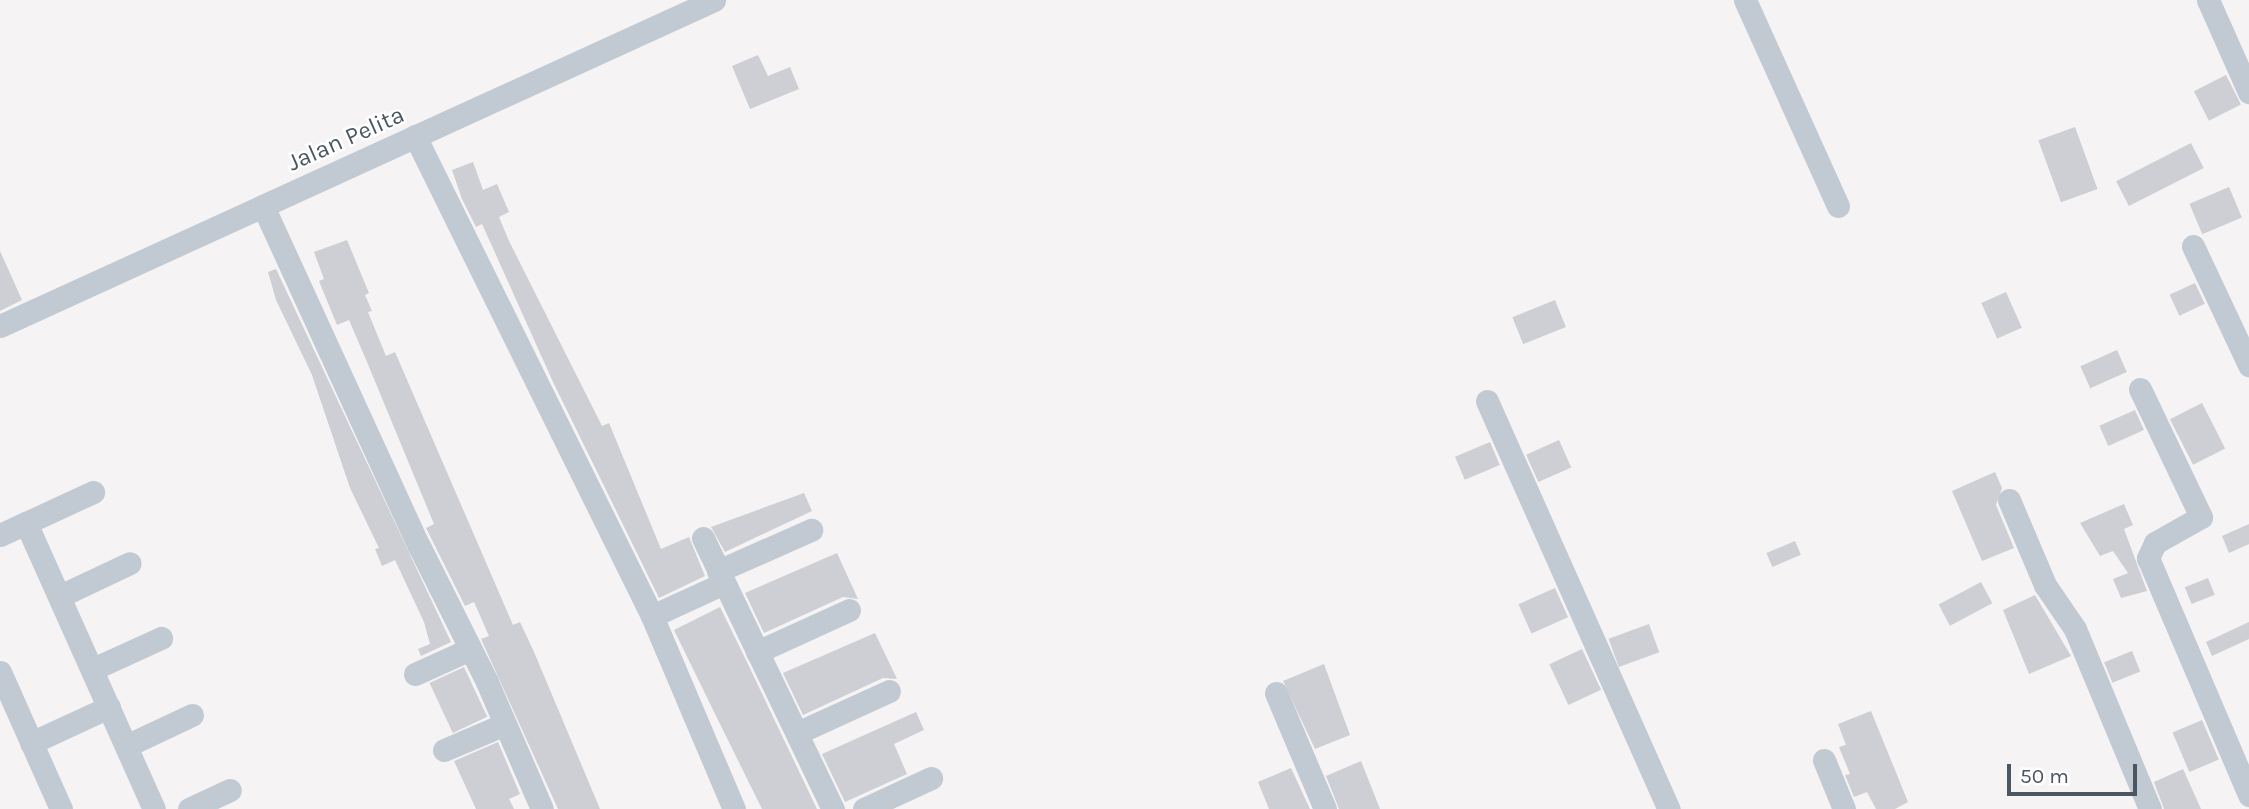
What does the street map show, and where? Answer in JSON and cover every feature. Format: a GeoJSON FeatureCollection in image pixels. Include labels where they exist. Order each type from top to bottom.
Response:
{"type":"FeatureCollection","features":[{"type":"Feature","properties":{"kind":"street","name":"Jalan Pelita"},"geometry":{"type":"LineString","coordinates":[[0,326],[715,0]]}},
{"type":"Feature","properties":{"kind":"street"},"geometry":{"type":"LineString","coordinates":[[1745,0],[1838,206]]}},
{"type":"Feature","properties":{"kind":"street"},"geometry":{"type":"LineString","coordinates":[[2208,0],[2249,92]]}},
{"type":"Feature","properties":{"kind":"street"},"geometry":{"type":"LineString","coordinates":[[415,136],[652,616],[734,809]]}},
{"type":"Feature","properties":{"kind":"street"},"geometry":{"type":"LineString","coordinates":[[263,206],[505,724],[535,807]]}},
{"type":"Feature","properties":{"kind":"street"},"geometry":{"type":"LineString","coordinates":[[2193,246],[2249,365]]}},
{"type":"Feature","properties":{"kind":"street"},"geometry":{"type":"LineString","coordinates":[[2140,388],[2201,517],[2155,543],[2148,558],[2249,795]]}},
{"type":"Feature","properties":{"kind":"street"},"geometry":{"type":"LineString","coordinates":[[1487,401],[1669,809]]}},
{"type":"Feature","properties":{"kind":"street"},"geometry":{"type":"LineString","coordinates":[[0,535],[93,492]]}},
{"type":"Feature","properties":{"kind":"street"},"geometry":{"type":"LineString","coordinates":[[2009,500],[2045,585],[2075,629],[2150,809]]}},
{"type":"Feature","properties":{"kind":"street"},"geometry":{"type":"LineString","coordinates":[[26,523],[154,809]]}},
{"type":"Feature","properties":{"kind":"street"},"geometry":{"type":"LineString","coordinates":[[652,616],[811,530]]}},
{"type":"Feature","properties":{"kind":"street"},"geometry":{"type":"LineString","coordinates":[[703,538],[833,809]]}},
{"type":"Feature","properties":{"kind":"street"},"geometry":{"type":"LineString","coordinates":[[60,596],[130,563]]}},
{"type":"Feature","properties":{"kind":"street"},"geometry":{"type":"LineString","coordinates":[[757,652],[849,610]]}},
{"type":"Feature","properties":{"kind":"street"},"geometry":{"type":"LineString","coordinates":[[93,669],[161,638]]}},
{"type":"Feature","properties":{"kind":"street"},"geometry":{"type":"LineString","coordinates":[[415,674],[470,649]]}},
{"type":"Feature","properties":{"kind":"street"},"geometry":{"type":"LineString","coordinates":[[0,672],[61,809]]}},
{"type":"Feature","properties":{"kind":"street"},"geometry":{"type":"LineString","coordinates":[[797,733],[889,691]]}},
{"type":"Feature","properties":{"kind":"street"},"geometry":{"type":"LineString","coordinates":[[1276,693],[1325,809]]}},
{"type":"Feature","properties":{"kind":"street"},"geometry":{"type":"LineString","coordinates":[[32,743],[109,707]]}},
{"type":"Feature","properties":{"kind":"street"},"geometry":{"type":"LineString","coordinates":[[126,746],[192,715]]}},
{"type":"Feature","properties":{"kind":"street"},"geometry":{"type":"LineString","coordinates":[[444,751],[505,724]]}},
{"type":"Feature","properties":{"kind":"street"},"geometry":{"type":"LineString","coordinates":[[1824,760],[1844,809]]}},
{"type":"Feature","properties":{"kind":"street"},"geometry":{"type":"LineString","coordinates":[[864,809],[931,778]]}},
{"type":"Feature","properties":{"kind":"street"},"geometry":{"type":"LineString","coordinates":[[189,809],[230,790]]}},
{"type":"Feature","properties":{"kind":"building"},"geometry":{"type":"Polygon","coordinates":[[[758,55],[768,76],[790,67],[799,89],[750,109],[732,66],[758,55]]]}},
{"type":"Feature","properties":{"kind":"building"},"geometry":{"type":"Polygon","coordinates":[[[2226,75],[2241,104],[2209,121],[2194,91],[2226,75]]]}},
{"type":"Feature","properties":{"kind":"building"},"geometry":{"type":"Polygon","coordinates":[[[2075,127],[2098,189],[2061,202],[2038,140],[2075,127]]]}},
{"type":"Feature","properties":{"kind":"building"},"geometry":{"type":"Polygon","coordinates":[[[2191,143],[2204,168],[2129,206],[2116,181],[2191,143]]]}},
{"type":"Feature","properties":{"kind":"building"},"geometry":{"type":"Polygon","coordinates":[[[473,162],[483,190],[497,184],[509,212],[499,217],[509,241],[602,426],[609,423],[661,549],[689,537],[705,576],[659,598],[553,382],[482,224],[476,227],[462,199],[452,170],[473,162]]]}},
{"type":"Feature","properties":{"kind":"building"},"geometry":{"type":"Polygon","coordinates":[[[2229,187],[2242,217],[2202,234],[2189,204],[2229,187]]]}},
{"type":"Feature","properties":{"kind":"building"},"geometry":{"type":"Polygon","coordinates":[[[347,240],[369,293],[365,295],[372,311],[368,312],[386,356],[395,352],[513,625],[520,622],[600,809],[558,809],[481,639],[489,636],[474,602],[465,606],[426,528],[434,524],[349,320],[337,325],[319,281],[324,279],[314,252],[347,240]]]}},
{"type":"Feature","properties":{"kind":"building"},"geometry":{"type":"Polygon","coordinates":[[[0,251],[22,300],[0,311],[0,251]]]}},
{"type":"Feature","properties":{"kind":"building"},"geometry":{"type":"Polygon","coordinates":[[[276,269],[451,642],[421,656],[418,649],[430,644],[424,622],[395,560],[382,566],[375,549],[379,548],[350,488],[312,375],[276,300],[268,272],[276,269]]]}},
{"type":"Feature","properties":{"kind":"building"},"geometry":{"type":"Polygon","coordinates":[[[2195,283],[2205,304],[2179,316],[2170,295],[2195,283]]]}},
{"type":"Feature","properties":{"kind":"building"},"geometry":{"type":"Polygon","coordinates":[[[2006,292],[2022,328],[1997,339],[1981,303],[2006,292]]]}},
{"type":"Feature","properties":{"kind":"building"},"geometry":{"type":"Polygon","coordinates":[[[1555,300],[1566,327],[1523,344],[1512,317],[1555,300]]]}},
{"type":"Feature","properties":{"kind":"building"},"geometry":{"type":"Polygon","coordinates":[[[2117,350],[2127,372],[2090,388],[2080,366],[2117,350]]]}},
{"type":"Feature","properties":{"kind":"building"},"geometry":{"type":"Polygon","coordinates":[[[2202,403],[2225,448],[2193,465],[2170,419],[2202,403]]]}},
{"type":"Feature","properties":{"kind":"building"},"geometry":{"type":"Polygon","coordinates":[[[2135,410],[2144,430],[2108,446],[2099,426],[2135,410]]]}},
{"type":"Feature","properties":{"kind":"building"},"geometry":{"type":"Polygon","coordinates":[[[1559,440],[1571,467],[1538,482],[1526,455],[1559,440]]]}},
{"type":"Feature","properties":{"kind":"building"},"geometry":{"type":"Polygon","coordinates":[[[1490,442],[1500,465],[1465,480],[1455,457],[1490,442]]]}},
{"type":"Feature","properties":{"kind":"building"},"geometry":{"type":"Polygon","coordinates":[[[1995,472],[2002,488],[1996,505],[2014,548],[1982,561],[1952,491],[1995,472]]]}},
{"type":"Feature","properties":{"kind":"building"},"geometry":{"type":"Polygon","coordinates":[[[804,493],[812,511],[725,552],[711,527],[804,493]]]}},
{"type":"Feature","properties":{"kind":"building"},"geometry":{"type":"Polygon","coordinates":[[[2124,504],[2133,525],[2124,529],[2147,591],[2121,598],[2113,579],[2128,573],[2113,551],[2100,556],[2080,523],[2124,504]]]}},
{"type":"Feature","properties":{"kind":"building"},"geometry":{"type":"Polygon","coordinates":[[[2249,524],[2249,544],[2229,553],[2222,536],[2249,524]]]}},
{"type":"Feature","properties":{"kind":"building"},"geometry":{"type":"Polygon","coordinates":[[[1795,541],[1801,555],[1772,567],[1766,553],[1795,541]]]}},
{"type":"Feature","properties":{"kind":"building"},"geometry":{"type":"Polygon","coordinates":[[[837,553],[858,599],[843,597],[764,633],[745,593],[837,553]]]}},
{"type":"Feature","properties":{"kind":"building"},"geometry":{"type":"Polygon","coordinates":[[[2208,578],[2215,595],[2192,604],[2185,587],[2208,578]]]}},
{"type":"Feature","properties":{"kind":"building"},"geometry":{"type":"Polygon","coordinates":[[[1981,582],[1992,603],[1950,626],[1939,605],[1981,582]]]}},
{"type":"Feature","properties":{"kind":"building"},"geometry":{"type":"Polygon","coordinates":[[[1555,588],[1568,617],[1531,634],[1518,604],[1555,588]]]}},
{"type":"Feature","properties":{"kind":"building"},"geometry":{"type":"Polygon","coordinates":[[[2035,595],[2071,656],[2029,674],[2003,610],[2035,595]]]}},
{"type":"Feature","properties":{"kind":"building"},"geometry":{"type":"Polygon","coordinates":[[[720,607],[817,809],[762,809],[674,630],[720,607]]]}},
{"type":"Feature","properties":{"kind":"building"},"geometry":{"type":"Polygon","coordinates":[[[2249,622],[2249,639],[2212,656],[2206,642],[2249,622]]]}},
{"type":"Feature","properties":{"kind":"building"},"geometry":{"type":"Polygon","coordinates":[[[1649,624],[1659,652],[1619,667],[1609,639],[1649,624]]]}},
{"type":"Feature","properties":{"kind":"building"},"geometry":{"type":"Polygon","coordinates":[[[875,633],[897,679],[883,678],[803,715],[783,673],[875,633]]]}},
{"type":"Feature","properties":{"kind":"building"},"geometry":{"type":"Polygon","coordinates":[[[1582,649],[1601,690],[1568,705],[1549,664],[1582,649]]]}},
{"type":"Feature","properties":{"kind":"building"},"geometry":{"type":"Polygon","coordinates":[[[2132,651],[2140,671],[2112,683],[2104,662],[2132,651]]]}},
{"type":"Feature","properties":{"kind":"building"},"geometry":{"type":"Polygon","coordinates":[[[1324,664],[1350,735],[1315,749],[1283,681],[1324,664]]]}},
{"type":"Feature","properties":{"kind":"building"},"geometry":{"type":"Polygon","coordinates":[[[464,667],[487,717],[453,733],[430,683],[464,667]]]}},
{"type":"Feature","properties":{"kind":"building"},"geometry":{"type":"Polygon","coordinates":[[[1871,711],[1908,802],[1895,809],[1876,809],[1867,792],[1854,797],[1845,775],[1850,774],[1839,747],[1846,745],[1838,724],[1871,711]]]}},
{"type":"Feature","properties":{"kind":"building"},"geometry":{"type":"Polygon","coordinates":[[[916,712],[924,730],[894,744],[907,774],[845,802],[822,754],[916,712]]]}},
{"type":"Feature","properties":{"kind":"building"},"geometry":{"type":"Polygon","coordinates":[[[2202,720],[2219,760],[2189,772],[2173,733],[2202,720]]]}},
{"type":"Feature","properties":{"kind":"building"},"geometry":{"type":"Polygon","coordinates":[[[498,742],[520,794],[509,799],[514,809],[476,809],[454,761],[498,742]]]}},
{"type":"Feature","properties":{"kind":"building"},"geometry":{"type":"Polygon","coordinates":[[[1361,761],[1380,809],[1339,809],[1326,776],[1361,761]]]}},
{"type":"Feature","properties":{"kind":"building"},"geometry":{"type":"Polygon","coordinates":[[[1291,768],[1310,809],[1269,809],[1258,782],[1291,768]]]}},
{"type":"Feature","properties":{"kind":"building"},"geometry":{"type":"Polygon","coordinates":[[[2183,769],[2201,809],[2164,809],[2154,782],[2183,769]]]}}]}
